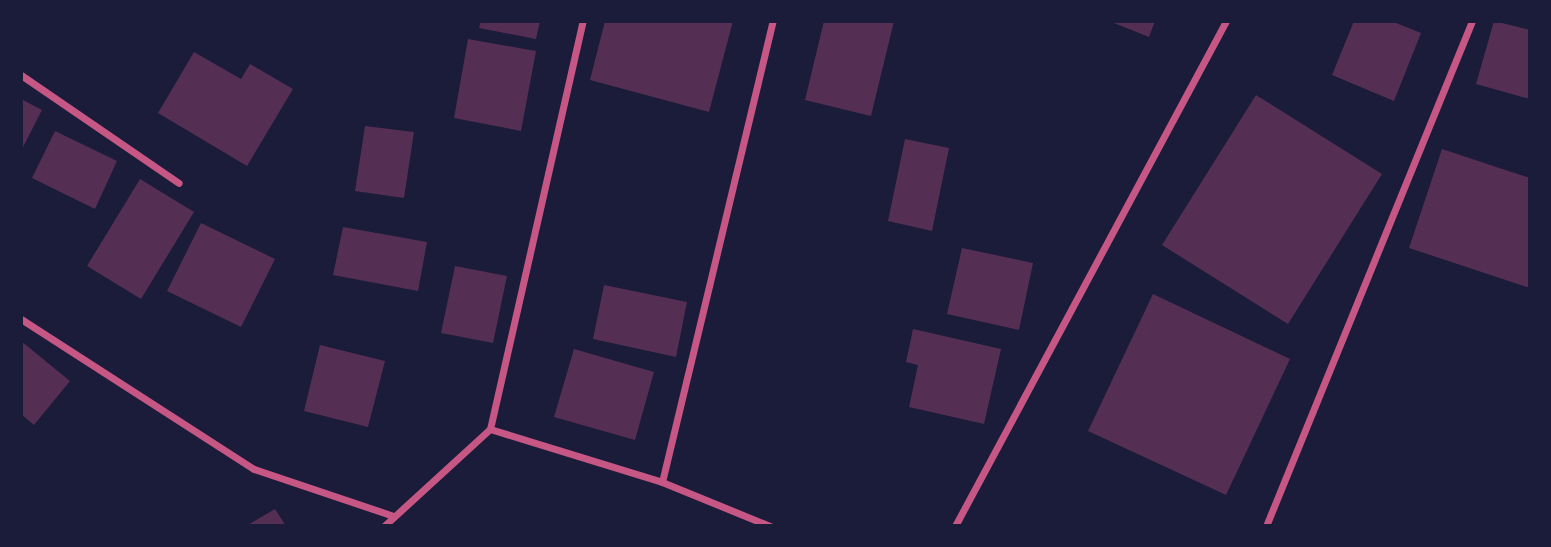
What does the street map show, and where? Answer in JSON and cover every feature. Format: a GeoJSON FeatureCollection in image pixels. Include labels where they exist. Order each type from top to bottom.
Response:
{"type":"FeatureCollection","features":[{"type":"Feature","properties":{"kind":"street"},"geometry":{"type":"LineString","coordinates":[[384,526],[490,429],[583,21]]}},
{"type":"Feature","properties":{"kind":"street"},"geometry":{"type":"LineString","coordinates":[[662,482],[773,21]]}},
{"type":"Feature","properties":{"kind":"street"},"geometry":{"type":"LineString","coordinates":[[955,526],[1226,21]]}},
{"type":"Feature","properties":{"kind":"street"},"geometry":{"type":"LineString","coordinates":[[1266,526],[1472,21]]}},
{"type":"Feature","properties":{"kind":"street"},"geometry":{"type":"LineString","coordinates":[[21,75],[179,183]]}},
{"type":"Feature","properties":{"kind":"street"},"geometry":{"type":"LineString","coordinates":[[21,319],[254,469],[394,516]]}},
{"type":"Feature","properties":{"kind":"street"},"geometry":{"type":"LineString","coordinates":[[490,429],[662,482],[770,526]]}},
{"type":"Feature","properties":{"kind":"building"},"geometry":{"type":"Polygon","coordinates":[[[481,21],[540,21],[536,39],[479,28],[481,21]]]}},
{"type":"Feature","properties":{"kind":"building"},"geometry":{"type":"Polygon","coordinates":[[[605,21],[733,21],[709,112],[590,80],[605,21]]]}},
{"type":"Feature","properties":{"kind":"building"},"geometry":{"type":"Polygon","coordinates":[[[824,21],[894,21],[871,116],[805,100],[824,21]]]}},
{"type":"Feature","properties":{"kind":"building"},"geometry":{"type":"Polygon","coordinates":[[[1109,21],[1155,21],[1149,37],[1109,21]]]}},
{"type":"Feature","properties":{"kind":"building"},"geometry":{"type":"Polygon","coordinates":[[[1354,21],[1391,21],[1421,33],[1394,101],[1332,75],[1354,21]]]}},
{"type":"Feature","properties":{"kind":"building"},"geometry":{"type":"Polygon","coordinates":[[[1494,21],[1530,30],[1530,99],[1476,84],[1494,21]]]}},
{"type":"Feature","properties":{"kind":"building"},"geometry":{"type":"Polygon","coordinates":[[[468,39],[536,51],[521,131],[454,118],[468,39]]]}},
{"type":"Feature","properties":{"kind":"building"},"geometry":{"type":"Polygon","coordinates":[[[194,52],[241,79],[250,64],[293,89],[247,166],[158,113],[194,52]]]}},
{"type":"Feature","properties":{"kind":"building"},"geometry":{"type":"Polygon","coordinates":[[[1256,95],[1382,174],[1288,324],[1162,245],[1256,95]]]}},
{"type":"Feature","properties":{"kind":"building"},"geometry":{"type":"Polygon","coordinates":[[[21,99],[42,110],[21,151],[21,99]]]}},
{"type":"Feature","properties":{"kind":"building"},"geometry":{"type":"Polygon","coordinates":[[[365,126],[414,132],[404,198],[355,191],[365,126]]]}},
{"type":"Feature","properties":{"kind":"building"},"geometry":{"type":"Polygon","coordinates":[[[55,131],[117,161],[95,209],[32,178],[55,131]]]}},
{"type":"Feature","properties":{"kind":"building"},"geometry":{"type":"Polygon","coordinates":[[[905,139],[949,148],[932,231],[888,221],[905,139]]]}},
{"type":"Feature","properties":{"kind":"building"},"geometry":{"type":"Polygon","coordinates":[[[1442,149],[1530,178],[1530,288],[1409,248],[1442,149]]]}},
{"type":"Feature","properties":{"kind":"building"},"geometry":{"type":"Polygon","coordinates":[[[140,179],[194,212],[141,299],[87,266],[140,179]]]}},
{"type":"Feature","properties":{"kind":"building"},"geometry":{"type":"Polygon","coordinates":[[[201,223],[275,259],[241,327],[167,291],[201,223]]]}},
{"type":"Feature","properties":{"kind":"building"},"geometry":{"type":"Polygon","coordinates":[[[343,227],[427,242],[418,291],[333,275],[343,227]]]}},
{"type":"Feature","properties":{"kind":"building"},"geometry":{"type":"Polygon","coordinates":[[[962,248],[1033,263],[1019,330],[947,314],[962,248]]]}},
{"type":"Feature","properties":{"kind":"building"},"geometry":{"type":"Polygon","coordinates":[[[455,266],[507,276],[493,343],[441,333],[455,266]]]}},
{"type":"Feature","properties":{"kind":"building"},"geometry":{"type":"Polygon","coordinates":[[[604,285],[687,302],[676,357],[593,339],[604,285]]]}},
{"type":"Feature","properties":{"kind":"building"},"geometry":{"type":"Polygon","coordinates":[[[1153,294],[1290,359],[1226,495],[1088,431],[1153,294]]]}},
{"type":"Feature","properties":{"kind":"building"},"geometry":{"type":"Polygon","coordinates":[[[913,329],[1001,349],[984,424],[909,407],[918,365],[906,362],[913,329]]]}},
{"type":"Feature","properties":{"kind":"building"},"geometry":{"type":"Polygon","coordinates":[[[21,341],[70,381],[34,425],[21,414],[21,341]]]}},
{"type":"Feature","properties":{"kind":"building"},"geometry":{"type":"Polygon","coordinates":[[[320,345],[385,361],[368,427],[304,411],[320,345]]]}},
{"type":"Feature","properties":{"kind":"building"},"geometry":{"type":"Polygon","coordinates":[[[574,349],[654,372],[635,440],[554,417],[574,349]]]}},
{"type":"Feature","properties":{"kind":"building"},"geometry":{"type":"Polygon","coordinates":[[[275,509],[286,526],[246,526],[275,509]]]}}]}
